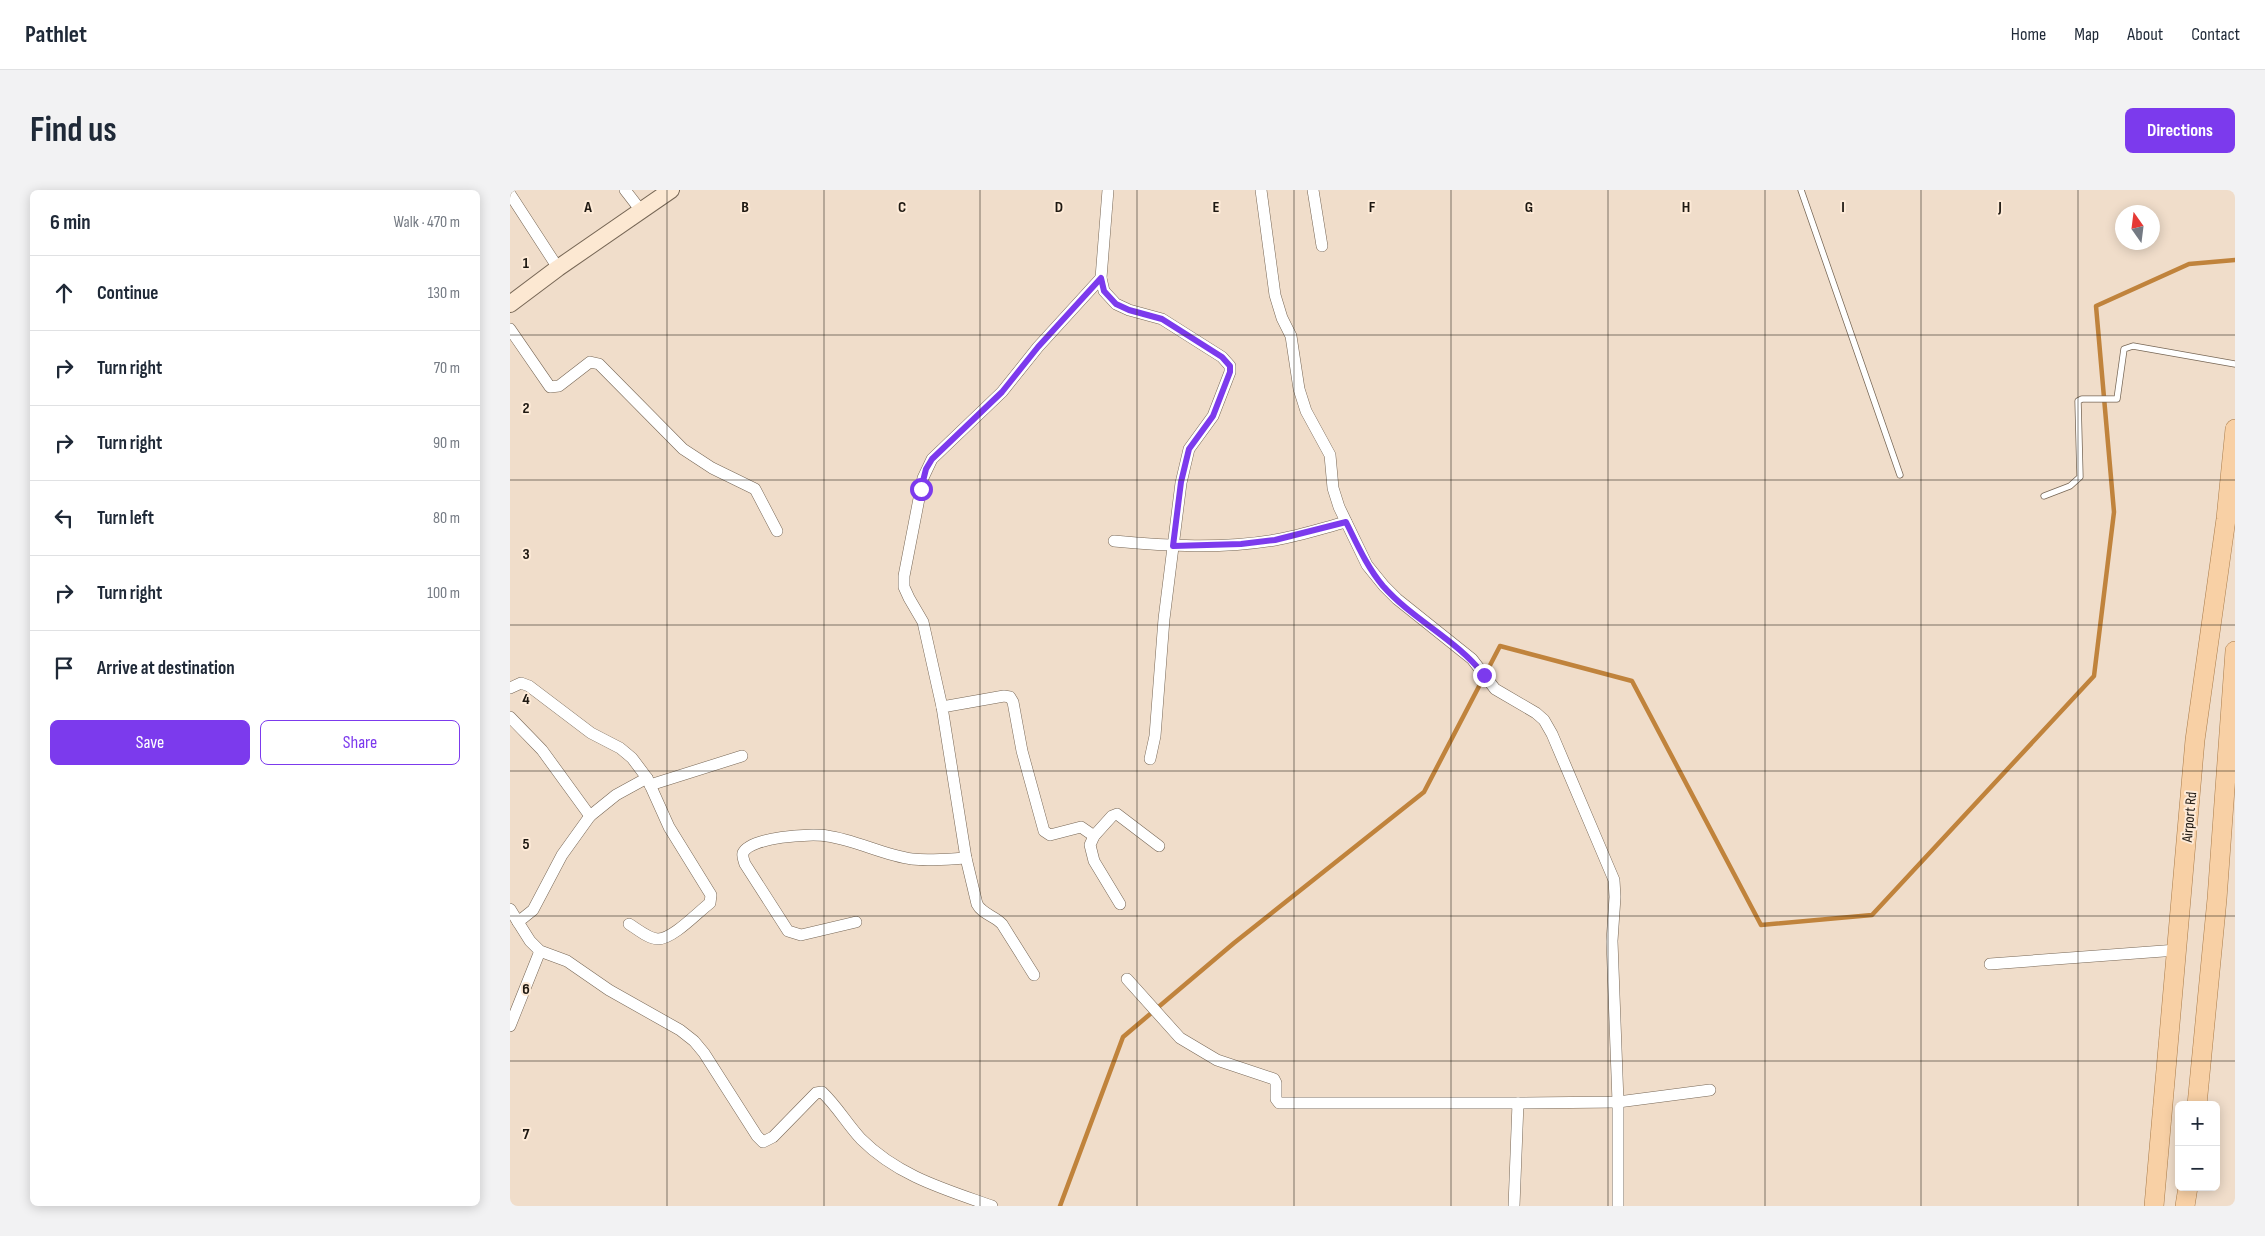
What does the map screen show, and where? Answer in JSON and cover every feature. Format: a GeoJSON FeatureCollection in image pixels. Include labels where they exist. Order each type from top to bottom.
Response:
{"type":"FeatureCollection","features":[{"type":"Feature","properties":{"kind":"main road","name":"Airport Rd"},"geometry":{"type":"LineString","coordinates":[[2154,1206],[2195,740],[2226,519],[2235,429]]}},
{"type":"Feature","properties":{"kind":"main road"},"geometry":{"type":"LineString","coordinates":[[2197,1101],[2231,744],[2235,651]]}},
{"type":"Feature","properties":{"kind":"main road"},"geometry":{"type":"LineString","coordinates":[[2185,1206],[2187,1191]]}},
{"type":"Feature","properties":{"kind":"street"},"geometry":{"type":"LineString","coordinates":[[626,190],[642,212]]}},
{"type":"Feature","properties":{"kind":"street"},"geometry":{"type":"LineString","coordinates":[[510,304],[558,268],[642,212],[670,190]]}},
{"type":"Feature","properties":{"kind":"street"},"geometry":{"type":"LineString","coordinates":[[1108,190],[1101,278],[1104,291],[1116,304],[1129,310],[1162,319],[1222,357],[1230,366],[1230,372],[1213,416],[1189,449],[1181,482],[1164,619],[1156,736],[1150,759]]}},
{"type":"Feature","properties":{"kind":"street"},"geometry":{"type":"LineString","coordinates":[[1261,190],[1278,308],[1291,336],[1303,402],[1330,455],[1333,488],[1346,522],[1368,565],[1384,586],[1472,659],[1495,690],[1536,713],[1544,720],[1552,734],[1614,880],[1615,897],[1612,940],[1618,1102],[1618,1206]]}},
{"type":"Feature","properties":{"kind":"street"},"geometry":{"type":"LineString","coordinates":[[1313,190],[1322,246]]}},
{"type":"Feature","properties":{"kind":"street"},"geometry":{"type":"LineString","coordinates":[[510,194],[558,268]]}},
{"type":"Feature","properties":{"kind":"street"},"geometry":{"type":"LineString","coordinates":[[1034,975],[1002,924],[978,907],[966,858],[942,708],[923,622],[904,587],[904,576],[926,469],[943,447],[1002,392],[1038,347],[1101,278]]}},
{"type":"Feature","properties":{"kind":"street"},"geometry":{"type":"LineString","coordinates":[[510,329],[550,387],[559,386],[590,362],[599,364],[683,449],[712,468],[755,489],[777,531]]}},
{"type":"Feature","properties":{"kind":"street"},"geometry":{"type":"LineString","coordinates":[[1114,541],[1173,546],[1241,544],[1275,540],[1346,522]]}},
{"type":"Feature","properties":{"kind":"street"},"geometry":{"type":"LineString","coordinates":[[510,688],[521,683],[529,686],[592,733],[626,753],[641,768],[669,827],[711,895],[712,900],[675,932],[660,939],[653,938],[629,924]]}},
{"type":"Feature","properties":{"kind":"street"},"geometry":{"type":"LineString","coordinates":[[942,708],[1004,696],[1010,697],[1013,702],[1022,751],[1044,831],[1050,835],[1081,827],[1094,836]]}},
{"type":"Feature","properties":{"kind":"street"},"geometry":{"type":"LineString","coordinates":[[510,717],[542,750],[590,816]]}},
{"type":"Feature","properties":{"kind":"street"},"geometry":{"type":"LineString","coordinates":[[518,922],[533,910],[562,856],[590,816],[616,795],[648,781],[742,756]]}},
{"type":"Feature","properties":{"kind":"street"},"geometry":{"type":"LineString","coordinates":[[1120,904],[1094,861],[1090,846],[1094,836],[1112,816],[1117,814],[1159,846]]}},
{"type":"Feature","properties":{"kind":"street"},"geometry":{"type":"LineString","coordinates":[[856,922],[801,935],[788,931],[745,864],[744,852],[748,847],[760,842],[816,835],[850,841],[911,859],[966,858]]}},
{"type":"Feature","properties":{"kind":"street"},"geometry":{"type":"LineString","coordinates":[[510,909],[530,941],[540,951],[567,961],[594,980],[680,1030],[694,1041],[704,1053],[757,1136],[763,1142],[773,1137],[819,1091],[824,1093],[861,1138],[901,1170],[923,1182],[992,1206]]}},
{"type":"Feature","properties":{"kind":"street"},"geometry":{"type":"LineString","coordinates":[[1990,964],[2178,950]]}},
{"type":"Feature","properties":{"kind":"street"},"geometry":{"type":"LineString","coordinates":[[510,1026],[540,951]]}},
{"type":"Feature","properties":{"kind":"street"},"geometry":{"type":"LineString","coordinates":[[1127,979],[1180,1038],[1217,1060],[1274,1079],[1276,1083],[1276,1099],[1279,1103],[1618,1102],[1710,1090]]}},
{"type":"Feature","properties":{"kind":"street"},"geometry":{"type":"LineString","coordinates":[[1514,1206],[1518,1102]]}},
{"type":"Feature","properties":{"kind":"lane"},"geometry":{"type":"LineString","coordinates":[[1801,190],[1900,475]]}},
{"type":"Feature","properties":{"kind":"lane"},"geometry":{"type":"LineString","coordinates":[[2044,496],[2070,486],[2080,477],[2078,404],[2080,399],[2110,400],[2119,397],[2122,352],[2129,346],[2235,364]]}},
{"type":"Feature","properties":{"kind":"waterway"},"geometry":{"type":"LineString","coordinates":[[1060,1206],[1123,1037],[1234,943],[1424,792],[1500,646],[1632,681],[1761,925],[1872,915],[2094,676],[2114,512],[2096,306],[2189,264],[2235,260]]}},
{"type":"Feature","properties":{"kind":"route"},"geometry":{"type":"LineString","coordinates":[[921,489],[926,469],[932,459],[1002,392],[1038,347],[1101,278],[1104,291],[1116,304],[1129,310],[1146,313],[1162,319],[1222,357],[1230,366],[1230,372],[1213,416],[1189,449],[1181,482],[1173,546],[1241,544],[1275,540],[1346,522],[1368,565],[1384,586],[1410,610],[1472,659],[1484,675]]}}]}
